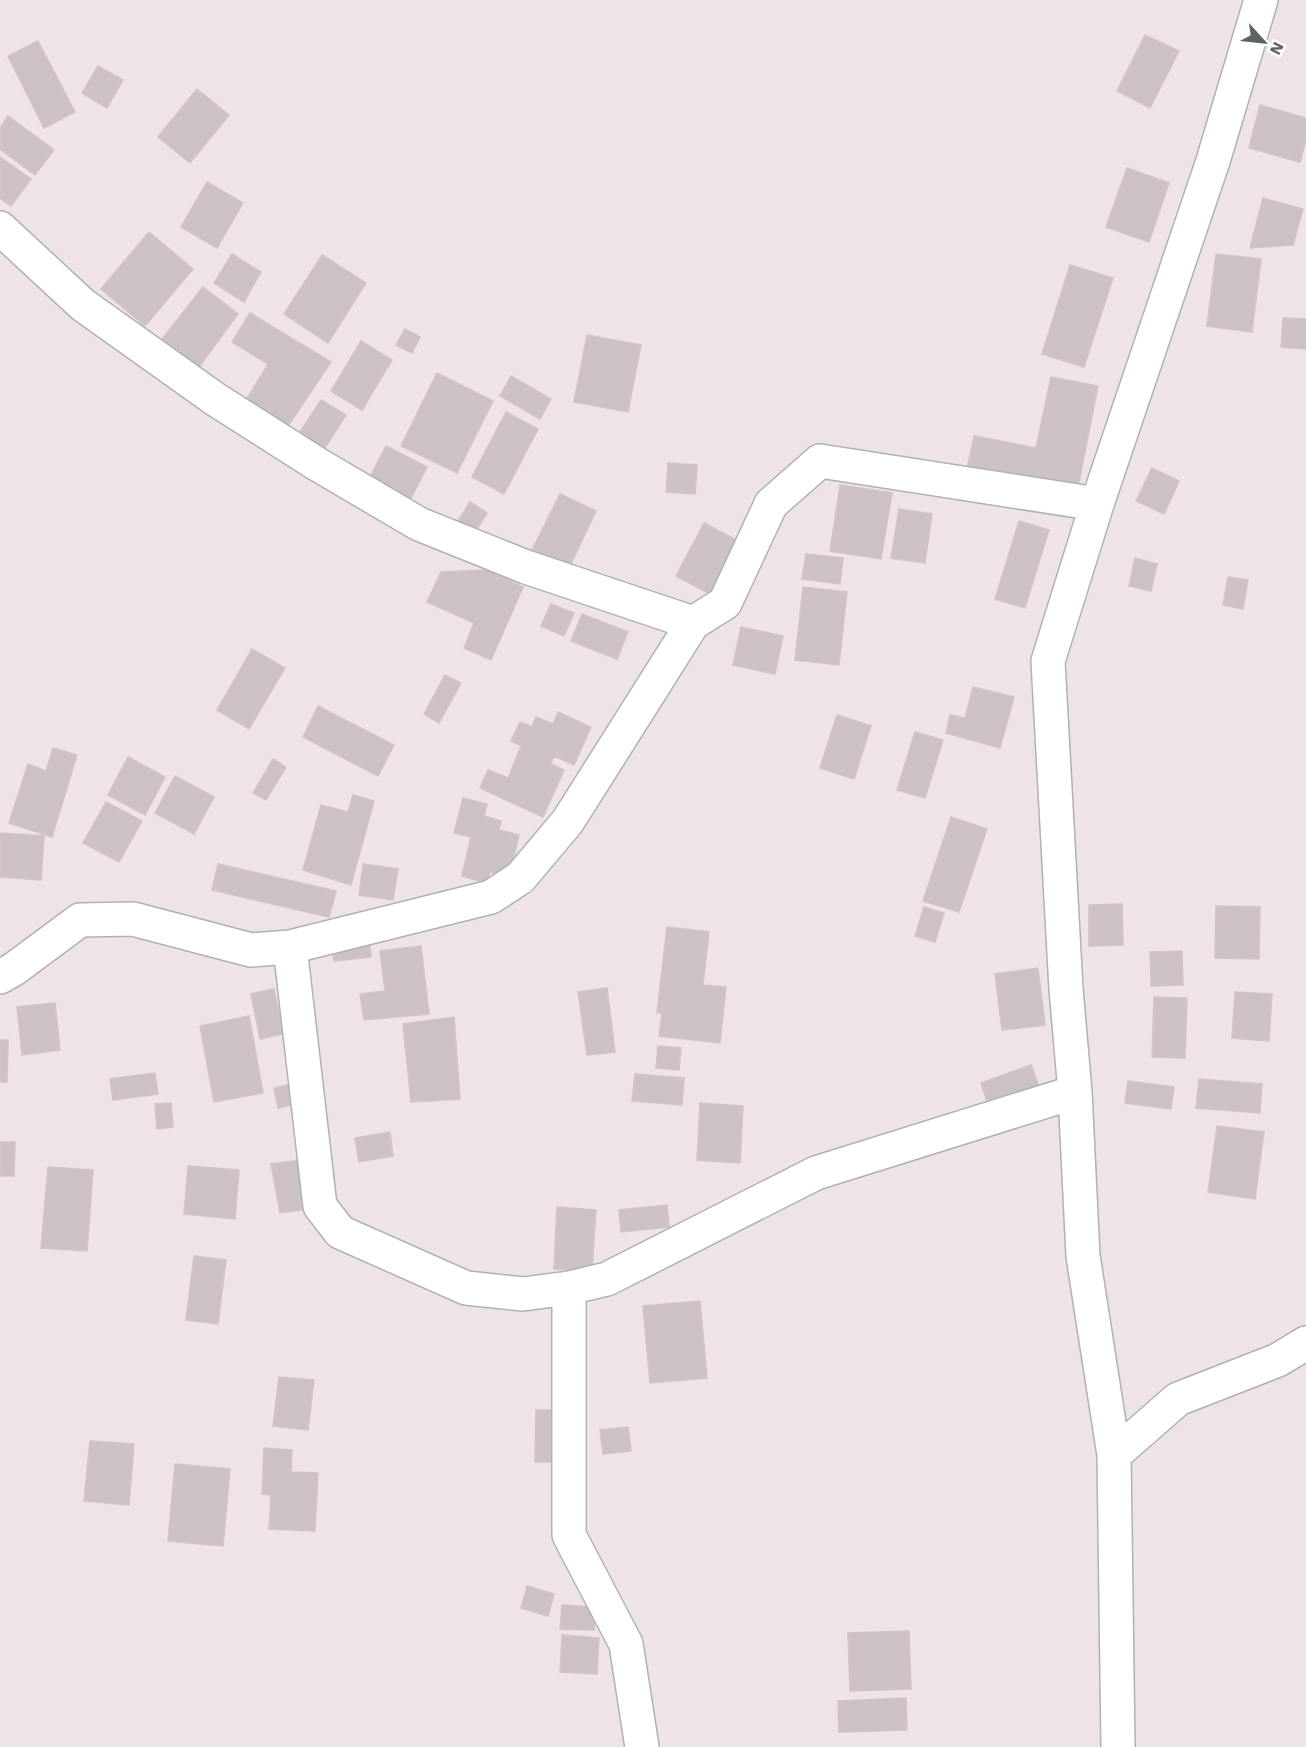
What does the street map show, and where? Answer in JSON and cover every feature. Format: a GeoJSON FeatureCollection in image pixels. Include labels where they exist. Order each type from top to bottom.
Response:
{"type":"FeatureCollection","features":[{"type":"Feature","properties":{"kind":"street"},"geometry":{"type":"LineString","coordinates":[[1118,1747],[1114,1455],[1083,1256],[1048,661],[1097,504],[1213,161],[1262,0]]}},
{"type":"Feature","properties":{"kind":"street"},"geometry":{"type":"LineString","coordinates":[[0,228],[83,305],[215,399],[317,464],[419,524],[526,567],[693,623]]}},
{"type":"Feature","properties":{"kind":"street"},"geometry":{"type":"LineString","coordinates":[[0,977],[80,920],[133,919],[251,950],[290,947],[491,897],[520,878],[568,821],[693,623],[725,603],[771,504],[820,461],[1097,504]]}},
{"type":"Feature","properties":{"kind":"street"},"geometry":{"type":"LineString","coordinates":[[290,947],[320,1206],[340,1232],[466,1288],[523,1294],[569,1288],[607,1279],[816,1173],[1075,1092]]}},
{"type":"Feature","properties":{"kind":"street"},"geometry":{"type":"LineString","coordinates":[[569,1288],[569,1534],[626,1644],[642,1747]]}},
{"type":"Feature","properties":{"kind":"street"},"geometry":{"type":"LineString","coordinates":[[1114,1455],[1178,1399],[1278,1360],[1306,1343]]}},
{"type":"Feature","properties":{"kind":"building"},"geometry":{"type":"Polygon","coordinates":[[[1145,35],[1179,51],[1150,108],[1117,91],[1145,35]]]}},
{"type":"Feature","properties":{"kind":"building"},"geometry":{"type":"Polygon","coordinates":[[[38,41],[75,112],[44,128],[8,56],[38,41]]]}},
{"type":"Feature","properties":{"kind":"building"},"geometry":{"type":"Polygon","coordinates":[[[98,66],[123,80],[107,108],[82,93],[98,66]]]}},
{"type":"Feature","properties":{"kind":"building"},"geometry":{"type":"Polygon","coordinates":[[[197,89],[229,115],[190,163],[158,137],[197,89]]]}},
{"type":"Feature","properties":{"kind":"building"},"geometry":{"type":"Polygon","coordinates":[[[1260,105],[1306,118],[1306,139],[1300,162],[1249,148],[1260,105]]]}},
{"type":"Feature","properties":{"kind":"building"},"geometry":{"type":"Polygon","coordinates":[[[8,116],[54,150],[35,175],[0,149],[0,128],[8,116]]]}},
{"type":"Feature","properties":{"kind":"building"},"geometry":{"type":"Polygon","coordinates":[[[0,157],[31,179],[11,206],[0,198],[0,157]]]}},
{"type":"Feature","properties":{"kind":"building"},"geometry":{"type":"Polygon","coordinates":[[[1127,168],[1169,183],[1149,242],[1106,227],[1127,168]]]}},
{"type":"Feature","properties":{"kind":"building"},"geometry":{"type":"Polygon","coordinates":[[[207,182],[243,203],[217,248],[181,227],[207,182]]]}},
{"type":"Feature","properties":{"kind":"building"},"geometry":{"type":"Polygon","coordinates":[[[1263,198],[1303,209],[1293,245],[1250,248],[1263,198]]]}},
{"type":"Feature","properties":{"kind":"building"},"geometry":{"type":"Polygon","coordinates":[[[149,232],[193,269],[145,326],[101,289],[149,232]]]}},
{"type":"Feature","properties":{"kind":"building"},"geometry":{"type":"Polygon","coordinates":[[[232,254],[261,272],[244,302],[214,283],[232,254]]]}},
{"type":"Feature","properties":{"kind":"building"},"geometry":{"type":"Polygon","coordinates":[[[1216,254],[1261,259],[1252,332],[1207,326],[1216,254]]]}},
{"type":"Feature","properties":{"kind":"building"},"geometry":{"type":"Polygon","coordinates":[[[322,255],[366,283],[328,343],[284,314],[322,255]]]}},
{"type":"Feature","properties":{"kind":"building"},"geometry":{"type":"Polygon","coordinates":[[[1070,265],[1113,278],[1084,367],[1042,354],[1070,265]]]}},
{"type":"Feature","properties":{"kind":"building"},"geometry":{"type":"Polygon","coordinates":[[[203,287],[238,314],[199,367],[162,339],[203,287]]]}},
{"type":"Feature","properties":{"kind":"building"},"geometry":{"type":"Polygon","coordinates":[[[250,313],[331,362],[288,426],[246,400],[268,364],[232,342],[250,313]]]}},
{"type":"Feature","properties":{"kind":"building"},"geometry":{"type":"Polygon","coordinates":[[[1283,318],[1306,319],[1306,349],[1281,347],[1283,318]]]}},
{"type":"Feature","properties":{"kind":"building"},"geometry":{"type":"Polygon","coordinates":[[[405,329],[420,337],[412,353],[396,345],[405,329]]]}},
{"type":"Feature","properties":{"kind":"building"},"geometry":{"type":"Polygon","coordinates":[[[587,335],[641,345],[628,412],[574,402],[587,335]]]}},
{"type":"Feature","properties":{"kind":"building"},"geometry":{"type":"Polygon","coordinates":[[[361,341],[392,360],[362,410],[331,391],[361,341]]]}},
{"type":"Feature","properties":{"kind":"building"},"geometry":{"type":"Polygon","coordinates":[[[437,373],[493,401],[457,473],[401,446],[437,373]]]}},
{"type":"Feature","properties":{"kind":"building"},"geometry":{"type":"Polygon","coordinates":[[[511,376],[551,399],[540,419],[500,396],[511,376]]]}},
{"type":"Feature","properties":{"kind":"building"},"geometry":{"type":"Polygon","coordinates":[[[1051,377],[1098,386],[1076,497],[966,474],[974,436],[1036,448],[1051,377]]]}},
{"type":"Feature","properties":{"kind":"building"},"geometry":{"type":"Polygon","coordinates":[[[321,400],[346,415],[323,451],[298,435],[321,400]]]}},
{"type":"Feature","properties":{"kind":"building"},"geometry":{"type":"Polygon","coordinates":[[[506,412],[538,429],[504,494],[472,477],[506,412]]]}},
{"type":"Feature","properties":{"kind":"building"},"geometry":{"type":"Polygon","coordinates":[[[386,446],[427,467],[408,504],[367,483],[386,446]]]}},
{"type":"Feature","properties":{"kind":"building"},"geometry":{"type":"Polygon","coordinates":[[[668,463],[697,465],[695,494],[666,492],[668,463]]]}},
{"type":"Feature","properties":{"kind":"building"},"geometry":{"type":"Polygon","coordinates":[[[1152,468],[1179,481],[1164,514],[1136,501],[1152,468]]]}},
{"type":"Feature","properties":{"kind":"building"},"geometry":{"type":"Polygon","coordinates":[[[840,485],[892,493],[881,559],[830,551],[840,485]]]}},
{"type":"Feature","properties":{"kind":"building"},"geometry":{"type":"Polygon","coordinates":[[[560,494],[596,511],[569,568],[532,550],[560,494]]]}},
{"type":"Feature","properties":{"kind":"building"},"geometry":{"type":"Polygon","coordinates":[[[470,502],[487,513],[475,532],[458,521],[470,502]]]}},
{"type":"Feature","properties":{"kind":"building"},"geometry":{"type":"Polygon","coordinates":[[[899,509],[932,514],[925,563],[891,558],[899,509]]]}},
{"type":"Feature","properties":{"kind":"building"},"geometry":{"type":"Polygon","coordinates":[[[1019,521],[1049,530],[1025,608],[995,599],[1019,521]]]}},
{"type":"Feature","properties":{"kind":"building"},"geometry":{"type":"Polygon","coordinates":[[[704,523],[742,543],[714,596],[676,576],[704,523]]]}},
{"type":"Feature","properties":{"kind":"building"},"geometry":{"type":"Polygon","coordinates":[[[806,554],[843,558],[840,584],[802,579],[806,554]]]}},
{"type":"Feature","properties":{"kind":"building"},"geometry":{"type":"Polygon","coordinates":[[[1135,558],[1157,564],[1151,591],[1129,586],[1135,558]]]}},
{"type":"Feature","properties":{"kind":"building"},"geometry":{"type":"Polygon","coordinates":[[[486,570],[523,587],[491,660],[464,648],[474,623],[427,602],[441,572],[486,570]]]}},
{"type":"Feature","properties":{"kind":"building"},"geometry":{"type":"Polygon","coordinates":[[[1228,577],[1248,580],[1243,609],[1223,605],[1228,577]]]}},
{"type":"Feature","properties":{"kind":"building"},"geometry":{"type":"Polygon","coordinates":[[[803,587],[847,592],[839,665],[795,660],[803,587]]]}},
{"type":"Feature","properties":{"kind":"building"},"geometry":{"type":"Polygon","coordinates":[[[551,604],[574,613],[564,636],[541,626],[551,604]]]}},
{"type":"Feature","properties":{"kind":"building"},"geometry":{"type":"Polygon","coordinates":[[[582,614],[628,632],[617,659],[571,641],[582,614]]]}},
{"type":"Feature","properties":{"kind":"building"},"geometry":{"type":"Polygon","coordinates":[[[741,627],[783,636],[775,674],[733,665],[741,627]]]}},
{"type":"Feature","properties":{"kind":"building"},"geometry":{"type":"Polygon","coordinates":[[[252,649],[285,668],[249,729],[217,710],[252,649]]]}},
{"type":"Feature","properties":{"kind":"building"},"geometry":{"type":"Polygon","coordinates":[[[445,675],[461,683],[439,723],[424,714],[445,675]]]}},
{"type":"Feature","properties":{"kind":"building"},"geometry":{"type":"Polygon","coordinates":[[[973,687],[1014,697],[1000,748],[946,733],[950,715],[965,718],[973,687]]]}},
{"type":"Feature","properties":{"kind":"building"},"geometry":{"type":"Polygon","coordinates":[[[318,706],[394,745],[378,776],[303,737],[318,706]]]}},
{"type":"Feature","properties":{"kind":"building"},"geometry":{"type":"Polygon","coordinates":[[[558,712],[591,727],[574,765],[554,756],[551,764],[564,770],[543,817],[480,788],[488,770],[508,778],[521,746],[511,741],[520,722],[532,727],[536,717],[553,724],[558,712]]]}},
{"type":"Feature","properties":{"kind":"building"},"geometry":{"type":"Polygon","coordinates":[[[837,715],[871,726],[854,779],[820,768],[837,715]]]}},
{"type":"Feature","properties":{"kind":"building"},"geometry":{"type":"Polygon","coordinates":[[[915,732],[943,740],[925,798],[897,790],[915,732]]]}},
{"type":"Feature","properties":{"kind":"building"},"geometry":{"type":"Polygon","coordinates":[[[53,748],[77,755],[52,837],[9,823],[28,764],[46,771],[53,748]]]}},
{"type":"Feature","properties":{"kind":"building"},"geometry":{"type":"Polygon","coordinates":[[[128,757],[165,777],[145,815],[108,795],[128,757]]]}},
{"type":"Feature","properties":{"kind":"building"},"geometry":{"type":"Polygon","coordinates":[[[273,759],[286,767],[266,800],[253,793],[273,759]]]}},
{"type":"Feature","properties":{"kind":"building"},"geometry":{"type":"Polygon","coordinates":[[[175,776],[214,797],[194,834],[155,813],[175,776]]]}},
{"type":"Feature","properties":{"kind":"building"},"geometry":{"type":"Polygon","coordinates":[[[353,795],[374,801],[351,885],[303,870],[321,805],[348,812],[353,795]]]}},
{"type":"Feature","properties":{"kind":"building"},"geometry":{"type":"Polygon","coordinates":[[[463,798],[487,804],[484,816],[501,821],[499,830],[519,835],[509,877],[490,872],[487,883],[462,876],[471,837],[454,833],[463,798]]]}},
{"type":"Feature","properties":{"kind":"building"},"geometry":{"type":"Polygon","coordinates":[[[106,802],[142,821],[119,862],[83,843],[106,802]]]}},
{"type":"Feature","properties":{"kind":"building"},"geometry":{"type":"Polygon","coordinates":[[[951,817],[987,829],[959,912],[923,901],[951,817]]]}},
{"type":"Feature","properties":{"kind":"building"},"geometry":{"type":"Polygon","coordinates":[[[0,833],[44,836],[41,880],[0,877],[0,833]]]}},
{"type":"Feature","properties":{"kind":"building"},"geometry":{"type":"Polygon","coordinates":[[[218,864],[336,891],[329,917],[212,890],[218,864]]]}},
{"type":"Feature","properties":{"kind":"building"},"geometry":{"type":"Polygon","coordinates":[[[363,864],[398,869],[393,900],[359,895],[363,864]]]}},
{"type":"Feature","properties":{"kind":"building"},"geometry":{"type":"Polygon","coordinates":[[[1122,904],[1123,945],[1089,946],[1089,905],[1122,904]]]}},
{"type":"Feature","properties":{"kind":"building"},"geometry":{"type":"Polygon","coordinates":[[[1216,906],[1260,907],[1259,959],[1215,958],[1216,906]]]}},
{"type":"Feature","properties":{"kind":"building"},"geometry":{"type":"Polygon","coordinates":[[[924,907],[944,913],[935,942],[915,936],[924,907]]]}},
{"type":"Feature","properties":{"kind":"building"},"geometry":{"type":"Polygon","coordinates":[[[667,927],[709,932],[703,985],[726,987],[720,1043],[659,1036],[662,1013],[657,1013],[667,927]]]}},
{"type":"Feature","properties":{"kind":"building"},"geometry":{"type":"Polygon","coordinates":[[[369,936],[371,957],[334,961],[331,940],[369,936]]]}},
{"type":"Feature","properties":{"kind":"building"},"geometry":{"type":"Polygon","coordinates":[[[421,946],[429,1014],[364,1020],[360,994],[385,991],[380,951],[421,946]]]}},
{"type":"Feature","properties":{"kind":"building"},"geometry":{"type":"Polygon","coordinates":[[[1182,951],[1183,985],[1151,986],[1150,952],[1182,951]]]}},
{"type":"Feature","properties":{"kind":"building"},"geometry":{"type":"Polygon","coordinates":[[[1038,968],[1045,1025],[1002,1030],[995,974],[1038,968]]]}},
{"type":"Feature","properties":{"kind":"building"},"geometry":{"type":"Polygon","coordinates":[[[607,988],[615,1052],[587,1055],[578,992],[607,988]]]}},
{"type":"Feature","properties":{"kind":"building"},"geometry":{"type":"Polygon","coordinates":[[[274,989],[283,1034],[260,1039],[251,994],[274,989]]]}},
{"type":"Feature","properties":{"kind":"building"},"geometry":{"type":"Polygon","coordinates":[[[1235,992],[1272,994],[1269,1041],[1232,1038],[1235,992]]]}},
{"type":"Feature","properties":{"kind":"building"},"geometry":{"type":"Polygon","coordinates":[[[1154,997],[1187,998],[1185,1058],[1152,1057],[1154,997]]]}},
{"type":"Feature","properties":{"kind":"building"},"geometry":{"type":"Polygon","coordinates":[[[55,1003],[60,1050],[22,1055],[17,1007],[55,1003]]]}},
{"type":"Feature","properties":{"kind":"building"},"geometry":{"type":"Polygon","coordinates":[[[249,1016],[263,1093],[214,1102],[200,1026],[249,1016]]]}},
{"type":"Feature","properties":{"kind":"building"},"geometry":{"type":"Polygon","coordinates":[[[454,1017],[460,1099],[411,1102],[403,1024],[454,1017]]]}},
{"type":"Feature","properties":{"kind":"building"},"geometry":{"type":"Polygon","coordinates":[[[0,1040],[8,1040],[7,1082],[0,1082],[0,1040]]]}},
{"type":"Feature","properties":{"kind":"building"},"geometry":{"type":"Polygon","coordinates":[[[658,1046],[681,1048],[679,1070],[656,1068],[658,1046]]]}},
{"type":"Feature","properties":{"kind":"building"},"geometry":{"type":"Polygon","coordinates":[[[1031,1065],[1041,1092],[990,1111],[981,1083],[1031,1065]]]}},
{"type":"Feature","properties":{"kind":"building"},"geometry":{"type":"Polygon","coordinates":[[[155,1073],[158,1094],[113,1100],[110,1079],[155,1073]]]}},
{"type":"Feature","properties":{"kind":"building"},"geometry":{"type":"Polygon","coordinates":[[[635,1074],[684,1078],[682,1105],[632,1101],[635,1074]]]}},
{"type":"Feature","properties":{"kind":"building"},"geometry":{"type":"Polygon","coordinates":[[[1199,1079],[1262,1084],[1260,1113],[1196,1108],[1199,1079]]]}},
{"type":"Feature","properties":{"kind":"building"},"geometry":{"type":"Polygon","coordinates":[[[1128,1081],[1174,1087],[1171,1109],[1125,1103],[1128,1081]]]}},
{"type":"Feature","properties":{"kind":"building"},"geometry":{"type":"Polygon","coordinates":[[[291,1084],[295,1104],[278,1108],[274,1088],[291,1084]]]}},
{"type":"Feature","properties":{"kind":"building"},"geometry":{"type":"Polygon","coordinates":[[[171,1103],[173,1127],[157,1129],[155,1104],[171,1103]]]}},
{"type":"Feature","properties":{"kind":"building"},"geometry":{"type":"Polygon","coordinates":[[[700,1103],[743,1106],[740,1163],[697,1160],[700,1103]]]}},
{"type":"Feature","properties":{"kind":"building"},"geometry":{"type":"Polygon","coordinates":[[[1217,1126],[1264,1132],[1255,1199],[1208,1192],[1217,1126]]]}},
{"type":"Feature","properties":{"kind":"building"},"geometry":{"type":"Polygon","coordinates":[[[390,1132],[393,1156],[359,1162],[355,1138],[390,1132]]]}},
{"type":"Feature","properties":{"kind":"building"},"geometry":{"type":"Polygon","coordinates":[[[0,1142],[15,1142],[14,1176],[0,1176],[0,1142]]]}},
{"type":"Feature","properties":{"kind":"building"},"geometry":{"type":"Polygon","coordinates":[[[310,1159],[314,1208],[280,1213],[271,1164],[310,1159]]]}},
{"type":"Feature","properties":{"kind":"building"},"geometry":{"type":"Polygon","coordinates":[[[188,1166],[239,1170],[235,1219],[184,1214],[188,1166]]]}},
{"type":"Feature","properties":{"kind":"building"},"geometry":{"type":"Polygon","coordinates":[[[48,1167],[93,1170],[87,1251],[41,1248],[48,1167]]]}},
{"type":"Feature","properties":{"kind":"building"},"geometry":{"type":"Polygon","coordinates":[[[667,1205],[669,1227],[621,1232],[619,1210],[667,1205]]]}},
{"type":"Feature","properties":{"kind":"building"},"geometry":{"type":"Polygon","coordinates":[[[557,1207],[596,1210],[592,1270],[554,1269],[557,1207]]]}},
{"type":"Feature","properties":{"kind":"building"},"geometry":{"type":"Polygon","coordinates":[[[194,1256],[226,1260],[218,1324],[186,1320],[194,1256]]]}},
{"type":"Feature","properties":{"kind":"building"},"geometry":{"type":"Polygon","coordinates":[[[700,1301],[707,1378],[650,1383],[643,1306],[700,1301]]]}},
{"type":"Feature","properties":{"kind":"building"},"geometry":{"type":"Polygon","coordinates":[[[279,1377],[314,1380],[308,1430],[273,1426],[279,1377]]]}},
{"type":"Feature","properties":{"kind":"building"},"geometry":{"type":"Polygon","coordinates":[[[536,1410],[562,1410],[561,1462],[535,1462],[536,1410]]]}},
{"type":"Feature","properties":{"kind":"building"},"geometry":{"type":"Polygon","coordinates":[[[628,1427],[631,1451],[603,1454],[600,1430],[628,1427]]]}},
{"type":"Feature","properties":{"kind":"building"},"geometry":{"type":"Polygon","coordinates":[[[90,1441],[134,1444],[129,1505],[84,1501],[90,1441]]]}},
{"type":"Feature","properties":{"kind":"building"},"geometry":{"type":"Polygon","coordinates":[[[264,1448],[292,1450],[291,1472],[318,1473],[315,1531],[269,1529],[271,1495],[262,1494],[264,1448]]]}},
{"type":"Feature","properties":{"kind":"building"},"geometry":{"type":"Polygon","coordinates":[[[175,1464],[230,1469],[223,1546],[168,1541],[175,1464]]]}},
{"type":"Feature","properties":{"kind":"building"},"geometry":{"type":"Polygon","coordinates":[[[527,1586],[554,1594],[548,1616],[521,1608],[527,1586]]]}},
{"type":"Feature","properties":{"kind":"building"},"geometry":{"type":"Polygon","coordinates":[[[562,1605],[595,1607],[594,1630],[560,1629],[562,1605]]]}},
{"type":"Feature","properties":{"kind":"building"},"geometry":{"type":"Polygon","coordinates":[[[909,1631],[911,1689],[850,1691],[848,1633],[909,1631]]]}},
{"type":"Feature","properties":{"kind":"building"},"geometry":{"type":"Polygon","coordinates":[[[562,1635],[599,1638],[597,1674],[560,1672],[562,1635]]]}},
{"type":"Feature","properties":{"kind":"building"},"geometry":{"type":"Polygon","coordinates":[[[906,1698],[907,1730],[839,1732],[838,1701],[906,1698]]]}}]}
